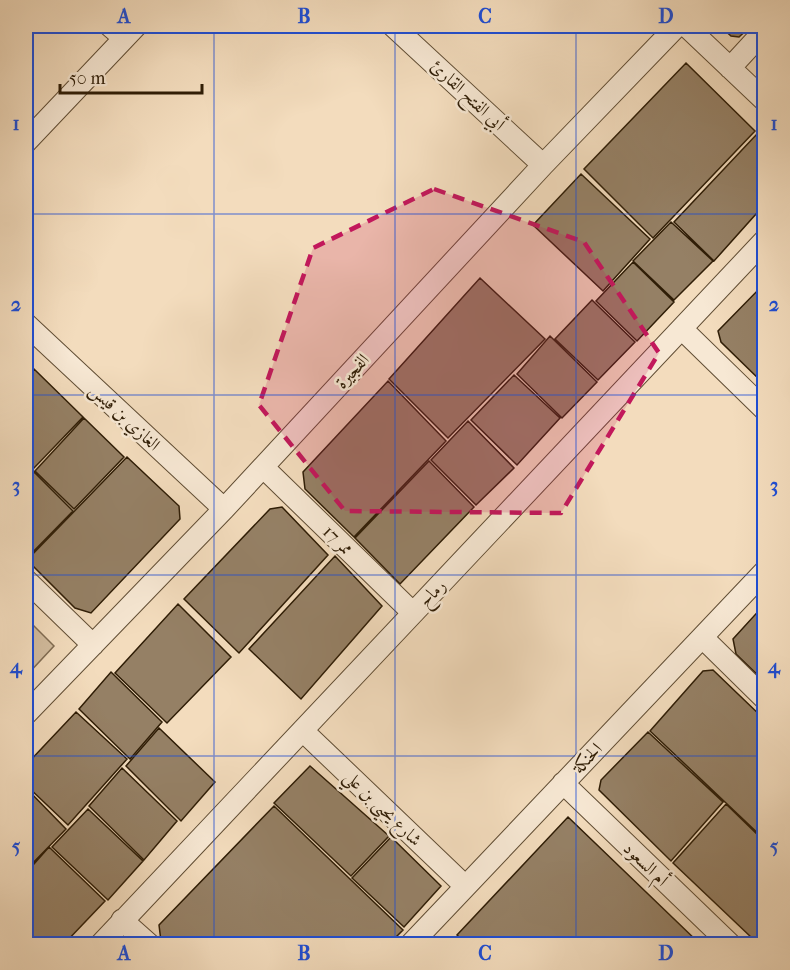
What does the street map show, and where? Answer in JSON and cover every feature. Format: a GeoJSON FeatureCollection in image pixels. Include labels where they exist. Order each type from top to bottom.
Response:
{"type":"FeatureCollection","features":[{"type":"Feature","properties":{"kind":"street","name":"أبي الفتح القارئ"},"geometry":{"type":"LineString","coordinates":[[393,26],[543,165]]}},
{"type":"Feature","properties":{"kind":"street","name":"الفجيرة"},"geometry":{"type":"LineString","coordinates":[[26,714],[224,509],[543,165],[677,26]]}},
{"type":"Feature","properties":{"kind":"street"},"geometry":{"type":"LineString","coordinates":[[686,26],[765,100]]}},
{"type":"Feature","properties":{"kind":"street"},"geometry":{"type":"LineString","coordinates":[[28,133],[123,30]]}},
{"type":"Feature","properties":{"kind":"street"},"geometry":{"type":"LineString","coordinates":[[730,68],[765,32]]}},
{"type":"Feature","properties":{"kind":"street","name":"رماح"},"geometry":{"type":"LineString","coordinates":[[101,945],[122,920],[765,242]]}},
{"type":"Feature","properties":{"kind":"street","name":"الغازي بن قيس"},"geometry":{"type":"LineString","coordinates":[[26,324],[224,509]]}},
{"type":"Feature","properties":{"kind":"street"},"geometry":{"type":"LineString","coordinates":[[683,330],[765,409]]}},
{"type":"Feature","properties":{"kind":"street","name":"ممر 17"},"geometry":{"type":"LineString","coordinates":[[263,467],[413,613]]}},
{"type":"Feature","properties":{"kind":"street","name":"الحنكة"},"geometry":{"type":"LineString","coordinates":[[421,941],[464,885],[765,572]]}},
{"type":"Feature","properties":{"kind":"street"},"geometry":{"type":"LineString","coordinates":[[26,580],[93,645]]}},
{"type":"Feature","properties":{"kind":"street"},"geometry":{"type":"LineString","coordinates":[[703,638],[765,698]]}},
{"type":"Feature","properties":{"kind":"street","name":"شارع يحيى بن علي"},"geometry":{"type":"LineString","coordinates":[[303,731],[464,885]]}},
{"type":"Feature","properties":{"kind":"street","name":"أم السعود"},"geometry":{"type":"LineString","coordinates":[[563,783],[730,945]]}},
{"type":"Feature","properties":{"kind":"street"},"geometry":{"type":"LineString","coordinates":[[122,920],[149,945]]}},
{"type":"Feature","properties":{"kind":"highlighted area"},"geometry":{"type":"Polygon","coordinates":[[[434,189],[584,242],[659,353],[561,513],[345,511],[259,405],[313,248],[434,189]]]}},
{"type":"Feature","properties":{"kind":"shaded area"},"geometry":{"type":"Polygon","coordinates":[[[26,618],[54,646],[26,676],[26,618]]]}},
{"type":"Feature","properties":{"kind":"building"},"geometry":{"type":"Polygon","coordinates":[[[720,26],[751,26],[739,37],[731,36],[720,26]]]}},
{"type":"Feature","properties":{"kind":"building"},"geometry":{"type":"Polygon","coordinates":[[[686,63],[755,131],[653,238],[584,169],[686,63]]]}},
{"type":"Feature","properties":{"kind":"building"},"geometry":{"type":"Polygon","coordinates":[[[757,134],[764,140],[764,205],[714,261],[674,222],[757,134]]]}},
{"type":"Feature","properties":{"kind":"building"},"geometry":{"type":"Polygon","coordinates":[[[581,174],[650,239],[603,291],[533,225],[581,174]]]}},
{"type":"Feature","properties":{"kind":"building"},"geometry":{"type":"Polygon","coordinates":[[[671,222],[713,261],[674,300],[633,261],[671,222]]]}},
{"type":"Feature","properties":{"kind":"building"},"geometry":{"type":"Polygon","coordinates":[[[633,262],[674,302],[637,341],[596,301],[633,262]]]}},
{"type":"Feature","properties":{"kind":"building"},"geometry":{"type":"Polygon","coordinates":[[[480,278],[545,339],[448,438],[389,379],[480,278]]]}},
{"type":"Feature","properties":{"kind":"building"},"geometry":{"type":"Polygon","coordinates":[[[764,284],[764,384],[721,342],[718,331],[764,284]]]}},
{"type":"Feature","properties":{"kind":"building"},"geometry":{"type":"Polygon","coordinates":[[[592,300],[635,342],[598,380],[555,339],[592,300]]]}},
{"type":"Feature","properties":{"kind":"building"},"geometry":{"type":"Polygon","coordinates":[[[550,336],[597,382],[562,418],[517,374],[550,336]]]}},
{"type":"Feature","properties":{"kind":"building"},"geometry":{"type":"Polygon","coordinates":[[[34,369],[83,417],[34,468],[26,460],[26,378],[34,369]]]}},
{"type":"Feature","properties":{"kind":"building"},"geometry":{"type":"Polygon","coordinates":[[[514,375],[560,418],[517,465],[471,420],[514,375]]]}},
{"type":"Feature","properties":{"kind":"building"},"geometry":{"type":"Polygon","coordinates":[[[388,381],[446,441],[354,537],[305,489],[303,472],[388,381]]]}},
{"type":"Feature","properties":{"kind":"building"},"geometry":{"type":"Polygon","coordinates":[[[84,418],[124,457],[74,509],[35,471],[84,418]]]}},
{"type":"Feature","properties":{"kind":"building"},"geometry":{"type":"Polygon","coordinates":[[[468,421],[514,468],[476,505],[431,460],[468,421]]]}},
{"type":"Feature","properties":{"kind":"building"},"geometry":{"type":"Polygon","coordinates":[[[127,457],[179,506],[180,519],[91,613],[75,608],[27,560],[127,457]]]}},
{"type":"Feature","properties":{"kind":"building"},"geometry":{"type":"Polygon","coordinates":[[[429,461],[474,507],[400,584],[355,538],[429,461]]]}},
{"type":"Feature","properties":{"kind":"building"},"geometry":{"type":"Polygon","coordinates":[[[26,462],[32,468],[26,474],[26,462]]]}},
{"type":"Feature","properties":{"kind":"building"},"geometry":{"type":"Polygon","coordinates":[[[34,472],[73,511],[26,559],[26,481],[34,472]]]}},
{"type":"Feature","properties":{"kind":"building"},"geometry":{"type":"Polygon","coordinates":[[[282,507],[328,555],[239,653],[184,599],[270,509],[282,507]]]}},
{"type":"Feature","properties":{"kind":"building"},"geometry":{"type":"Polygon","coordinates":[[[335,556],[382,606],[301,699],[249,649],[335,556]]]}},
{"type":"Feature","properties":{"kind":"building"},"geometry":{"type":"Polygon","coordinates":[[[178,604],[231,657],[167,723],[115,673],[178,604]]]}},
{"type":"Feature","properties":{"kind":"building"},"geometry":{"type":"Polygon","coordinates":[[[764,605],[764,681],[736,654],[733,639],[764,605]]]}},
{"type":"Feature","properties":{"kind":"building"},"geometry":{"type":"Polygon","coordinates":[[[713,670],[764,719],[764,839],[650,731],[703,671],[713,670]]]}},
{"type":"Feature","properties":{"kind":"building"},"geometry":{"type":"Polygon","coordinates":[[[111,672],[162,722],[130,759],[79,709],[111,672]]]}},
{"type":"Feature","properties":{"kind":"building"},"geometry":{"type":"Polygon","coordinates":[[[76,712],[127,759],[68,825],[26,785],[26,765],[76,712]]]}},
{"type":"Feature","properties":{"kind":"building"},"geometry":{"type":"Polygon","coordinates":[[[159,728],[215,782],[181,821],[126,766],[159,728]]]}},
{"type":"Feature","properties":{"kind":"building"},"geometry":{"type":"Polygon","coordinates":[[[648,732],[723,802],[671,861],[599,790],[601,780],[648,732]]]}},
{"type":"Feature","properties":{"kind":"building"},"geometry":{"type":"Polygon","coordinates":[[[310,766],[389,836],[351,876],[274,803],[310,766]]]}},
{"type":"Feature","properties":{"kind":"building"},"geometry":{"type":"Polygon","coordinates":[[[122,768],[177,821],[144,860],[89,806],[122,768]]]}},
{"type":"Feature","properties":{"kind":"building"},"geometry":{"type":"Polygon","coordinates":[[[26,788],[66,829],[26,870],[26,788]]]}},
{"type":"Feature","properties":{"kind":"building"},"geometry":{"type":"Polygon","coordinates":[[[726,804],[764,841],[764,937],[752,938],[673,863],[726,804]]]}},
{"type":"Feature","properties":{"kind":"building"},"geometry":{"type":"Polygon","coordinates":[[[274,806],[403,930],[389,944],[166,944],[161,941],[159,925],[274,806]]]}},
{"type":"Feature","properties":{"kind":"building"},"geometry":{"type":"Polygon","coordinates":[[[88,809],[143,861],[108,900],[52,847],[88,809]]]}},
{"type":"Feature","properties":{"kind":"building"},"geometry":{"type":"Polygon","coordinates":[[[568,817],[700,944],[467,944],[457,935],[568,817]]]}},
{"type":"Feature","properties":{"kind":"building"},"geometry":{"type":"Polygon","coordinates":[[[391,837],[441,886],[404,927],[352,878],[391,837]]]}},
{"type":"Feature","properties":{"kind":"building"},"geometry":{"type":"Polygon","coordinates":[[[49,847],[105,901],[64,944],[26,944],[26,873],[49,847]]]}}]}
